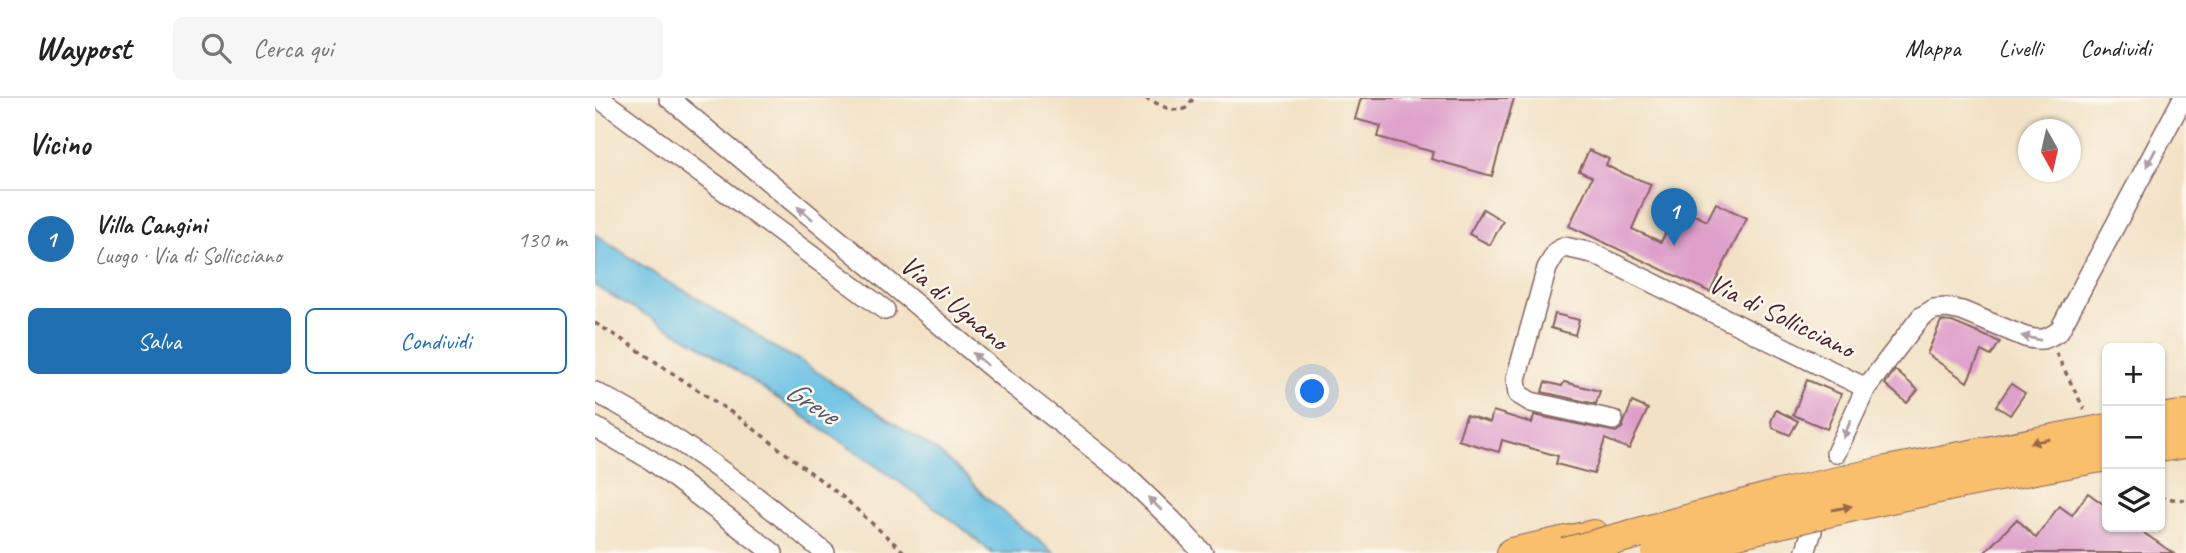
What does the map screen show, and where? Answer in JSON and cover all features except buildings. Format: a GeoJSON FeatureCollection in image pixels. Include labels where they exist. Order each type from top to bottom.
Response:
{"type":"FeatureCollection","features":[{"type":"Feature","properties":{"kind":"highway"},"geometry":{"type":"LineString","coordinates":[[1657,553],[1887,471],[2102,430]]}},
{"type":"Feature","properties":{"kind":"highway"},"geometry":{"type":"LineString","coordinates":[[1512,553],[2102,457]]}},
{"type":"Feature","properties":{"kind":"highway"},"geometry":{"type":"LineString","coordinates":[[1565,553],[1778,509]]}},
{"type":"Feature","properties":{"kind":"highway"},"geometry":{"type":"LineString","coordinates":[[1686,553],[1778,509]]}},
{"type":"Feature","properties":{"kind":"street"},"geometry":{"type":"LineString","coordinates":[[599,98],[624,106],[885,310]]}},
{"type":"Feature","properties":{"kind":"street","name":"Via di Ugnano"},"geometry":{"type":"LineString","coordinates":[[669,98],[985,363],[1121,471],[1203,553]]}},
{"type":"Feature","properties":{"kind":"street"},"geometry":{"type":"LineString","coordinates":[[2048,339],[2059,331],[2066,321],[2183,98]]}},
{"type":"Feature","properties":{"kind":"street","name":"Via di Sollicciano"},"geometry":{"type":"LineString","coordinates":[[1613,420],[1531,402],[1518,394],[1515,379],[1547,268],[1557,251],[1565,247],[1592,253],[1866,388]]}},
{"type":"Feature","properties":{"kind":"street","name":"Via di Sollicciano"},"geometry":{"type":"LineString","coordinates":[[1836,453],[1866,388],[1921,317],[1934,309],[1962,311],[2025,337],[2048,339]]}},
{"type":"Feature","properties":{"kind":"street"},"geometry":{"type":"LineString","coordinates":[[595,385],[616,403],[737,482],[825,553]]}},
{"type":"Feature","properties":{"kind":"street"},"geometry":{"type":"LineString","coordinates":[[595,393],[616,403]]}},
{"type":"Feature","properties":{"kind":"street"},"geometry":{"type":"LineString","coordinates":[[595,427],[651,460],[773,553]]}},
{"type":"Feature","properties":{"kind":"street"},"geometry":{"type":"LineString","coordinates":[[1805,553],[1812,531]]}},
{"type":"Feature","properties":{"kind":"path"},"geometry":{"type":"LineString","coordinates":[[1145,98],[1171,110],[1185,109],[1194,98]]}},
{"type":"Feature","properties":{"kind":"path"},"geometry":{"type":"LineString","coordinates":[[595,323],[741,419],[844,498],[905,553]]}},
{"type":"Feature","properties":{"kind":"path"},"geometry":{"type":"LineString","coordinates":[[2048,339],[2084,409]]}},
{"type":"Feature","properties":{"kind":"path"},"geometry":{"type":"LineString","coordinates":[[2165,498],[2186,500]]}},
{"type":"Feature","properties":{"kind":"water","name":"Greve"},"geometry":{"type":"Polygon","coordinates":[[[595,234],[664,280],[799,360],[938,452],[985,497],[1054,553],[992,553],[901,483],[701,346],[595,286],[595,234]]]}},
{"type":"Feature","properties":{"kind":"place","name":"Villa Cangini"},"geometry":{"type":"Point","coordinates":[1674,246]}}]}
